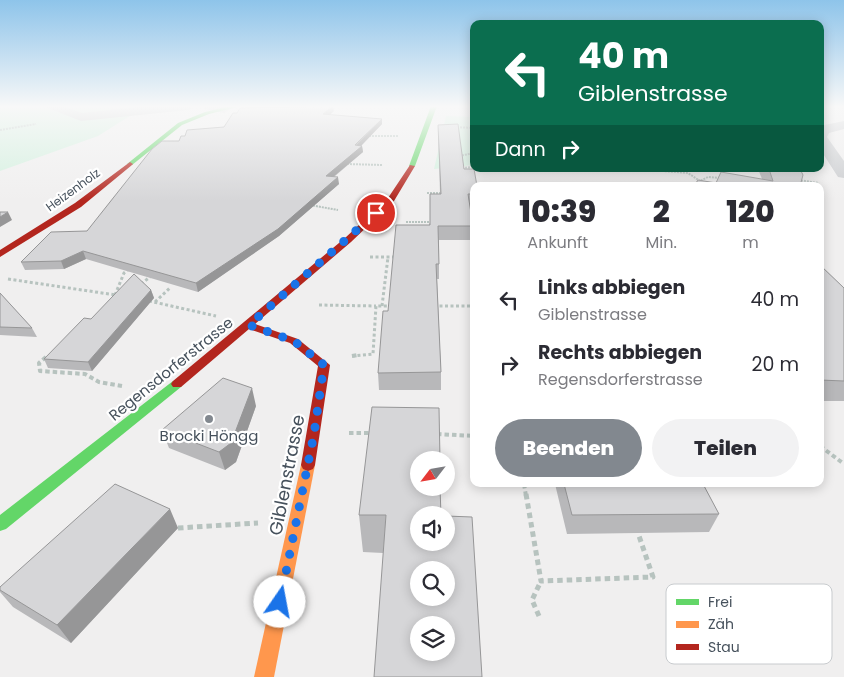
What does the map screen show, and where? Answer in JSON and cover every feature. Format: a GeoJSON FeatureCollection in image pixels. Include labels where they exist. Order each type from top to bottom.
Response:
{"type":"FeatureCollection","features":[{"type":"Feature","properties":{"kind":"street","name":"Heizenholz"},"geometry":{"type":"LineString","coordinates":[[0,254],[78,205],[162,138]]}},
{"type":"Feature","properties":{"kind":"street","name":"Regensdorferstrasse"},"geometry":{"type":"LineString","coordinates":[[0,524],[249,325],[348,240],[391,199],[416,162],[424,138]]}},
{"type":"Feature","properties":{"kind":"street"},"geometry":{"type":"LineString","coordinates":[[824,144],[844,173]]}},
{"type":"Feature","properties":{"kind":"street"},"geometry":{"type":"LineString","coordinates":[[249,325],[294,341],[324,365]]}},
{"type":"Feature","properties":{"kind":"street","name":"Giblenstrasse"},"geometry":{"type":"LineString","coordinates":[[264,677],[314,434],[324,365]]}},
{"type":"Feature","properties":{"kind":"path"},"geometry":{"type":"LineString","coordinates":[[456,151],[468,154]]}},
{"type":"Feature","properties":{"kind":"path"},"geometry":{"type":"LineString","coordinates":[[455,156],[468,154]]}},
{"type":"Feature","properties":{"kind":"path"},"geometry":{"type":"LineString","coordinates":[[341,164],[385,164]]}},
{"type":"Feature","properties":{"kind":"path"},"geometry":{"type":"LineString","coordinates":[[459,168],[470,167]]}},
{"type":"Feature","properties":{"kind":"path"},"geometry":{"type":"LineString","coordinates":[[668,172],[688,174],[700,180]]}},
{"type":"Feature","properties":{"kind":"path"},"geometry":{"type":"LineString","coordinates":[[697,182],[708,177],[727,178]]}},
{"type":"Feature","properties":{"kind":"path"},"geometry":{"type":"LineString","coordinates":[[793,180],[810,182]]}},
{"type":"Feature","properties":{"kind":"path"},"geometry":{"type":"LineString","coordinates":[[428,193],[440,193]]}},
{"type":"Feature","properties":{"kind":"path"},"geometry":{"type":"LineString","coordinates":[[305,204],[344,210]]}},
{"type":"Feature","properties":{"kind":"path"},"geometry":{"type":"LineString","coordinates":[[417,222],[430,222]]}},
{"type":"Feature","properties":{"kind":"path"},"geometry":{"type":"LineString","coordinates":[[378,257],[394,257]]}},
{"type":"Feature","properties":{"kind":"path"},"geometry":{"type":"LineString","coordinates":[[382,306],[388,257]]}},
{"type":"Feature","properties":{"kind":"path"},"geometry":{"type":"LineString","coordinates":[[115,295],[124,273],[130,269]]}},
{"type":"Feature","properties":{"kind":"path"},"geometry":{"type":"LineString","coordinates":[[0,278],[122,297],[116,302]]}},
{"type":"Feature","properties":{"kind":"path"},"geometry":{"type":"LineString","coordinates":[[136,290],[150,278]]}},
{"type":"Feature","properties":{"kind":"path"},"geometry":{"type":"LineString","coordinates":[[155,302],[171,287]]}},
{"type":"Feature","properties":{"kind":"path"},"geometry":{"type":"LineString","coordinates":[[146,301],[219,317]]}},
{"type":"Feature","properties":{"kind":"path"},"geometry":{"type":"LineString","coordinates":[[316,305],[401,306]]}},
{"type":"Feature","properties":{"kind":"path"},"geometry":{"type":"LineString","coordinates":[[324,365],[346,356],[373,354],[376,306]]}},
{"type":"Feature","properties":{"kind":"path"},"geometry":{"type":"LineString","coordinates":[[429,306],[470,306]]}},
{"type":"Feature","properties":{"kind":"path"},"geometry":{"type":"LineString","coordinates":[[54,351],[39,363],[40,371],[85,374],[99,382],[122,386]]}},
{"type":"Feature","properties":{"kind":"path"},"geometry":{"type":"LineString","coordinates":[[428,434],[470,436]]}},
{"type":"Feature","properties":{"kind":"path"},"geometry":{"type":"LineString","coordinates":[[824,449],[844,464]]}},
{"type":"Feature","properties":{"kind":"path"},"geometry":{"type":"LineString","coordinates":[[525,487],[541,581],[532,600],[539,616]]}},
{"type":"Feature","properties":{"kind":"path"},"geometry":{"type":"LineString","coordinates":[[178,528],[259,524]]}},
{"type":"Feature","properties":{"kind":"path"},"geometry":{"type":"LineString","coordinates":[[541,581],[653,577],[638,533]]}},
{"type":"Feature","properties":{"kind":"green space"},"geometry":{"type":"Polygon","coordinates":[[[0,138],[94,138],[0,171],[0,138]]]}},
{"type":"Feature","properties":{"kind":"green space"},"geometry":{"type":"Polygon","coordinates":[[[441,138],[470,138],[470,165],[434,169],[441,138]]]}},
{"type":"Feature","properties":{"kind":"building"},"geometry":{"type":"Polygon","coordinates":[[[180,138],[363,138],[355,145],[362,146],[326,176],[338,177],[278,229],[196,283],[83,251],[61,261],[21,262],[51,232],[87,231],[152,149],[162,141],[179,141],[180,138]]]}},
{"type":"Feature","properties":{"kind":"building"},"geometry":{"type":"Polygon","coordinates":[[[439,138],[460,138],[464,169],[470,169],[470,172],[475,172],[476,182],[470,182],[470,194],[468,194],[470,226],[438,226],[439,264],[436,264],[441,372],[378,373],[383,311],[388,311],[396,225],[430,225],[430,194],[441,194],[439,138]]]}},
{"type":"Feature","properties":{"kind":"building"},"geometry":{"type":"Polygon","coordinates":[[[721,172],[773,181],[770,172],[802,172],[803,175],[801,182],[716,182],[721,172]]]}},
{"type":"Feature","properties":{"kind":"building"},"geometry":{"type":"Polygon","coordinates":[[[0,212],[8,212],[0,217],[0,212]]]}},
{"type":"Feature","properties":{"kind":"building"},"geometry":{"type":"Polygon","coordinates":[[[824,269],[844,288],[844,381],[824,380],[824,269]]]}},
{"type":"Feature","properties":{"kind":"building"},"geometry":{"type":"Polygon","coordinates":[[[134,274],[151,290],[88,362],[44,359],[84,318],[91,319],[134,274]]]}},
{"type":"Feature","properties":{"kind":"building"},"geometry":{"type":"Polygon","coordinates":[[[0,293],[32,328],[0,327],[0,293]]]}},
{"type":"Feature","properties":{"kind":"building"},"geometry":{"type":"Polygon","coordinates":[[[223,378],[252,388],[231,443],[219,452],[162,430],[223,378]]]}},
{"type":"Feature","properties":{"kind":"building"},"geometry":{"type":"Polygon","coordinates":[[[372,407],[439,408],[440,451],[410,451],[410,496],[440,496],[441,506],[410,506],[410,551],[455,551],[455,516],[472,517],[482,677],[374,677],[386,515],[359,515],[372,407]]]}},
{"type":"Feature","properties":{"kind":"building"},"geometry":{"type":"Polygon","coordinates":[[[115,484],[170,509],[57,625],[0,590],[0,587],[115,484]]]}},
{"type":"Feature","properties":{"kind":"building"},"geometry":{"type":"Polygon","coordinates":[[[565,487],[705,487],[719,514],[572,515],[565,487]]]}},
{"type":"Feature","properties":{"kind":"traffic: fast"},"geometry":{"type":"LineString","coordinates":[[130,164],[163,138]]}},
{"type":"Feature","properties":{"kind":"traffic: fast"},"geometry":{"type":"LineString","coordinates":[[412,166],[422,138]]}},
{"type":"Feature","properties":{"kind":"traffic: fast"},"geometry":{"type":"LineString","coordinates":[[0,524],[177,384]]}},
{"type":"Feature","properties":{"kind":"traffic: slow"},"geometry":{"type":"LineString","coordinates":[[264,677],[308,465]]}},
{"type":"Feature","properties":{"kind":"traffic: jam"},"geometry":{"type":"LineString","coordinates":[[0,254],[78,205],[130,164]]}},
{"type":"Feature","properties":{"kind":"traffic: jam"},"geometry":{"type":"LineString","coordinates":[[177,384],[348,240],[391,199],[412,166]]}},
{"type":"Feature","properties":{"kind":"traffic: jam"},"geometry":{"type":"LineString","coordinates":[[249,325],[294,341],[324,365],[308,465]]}},
{"type":"Feature","properties":{"kind":"place","name":"Brocki Höngg"},"geometry":{"type":"Point","coordinates":[209,419]}},
{"type":"Feature","properties":{"kind":"route"},"geometry":{"type":"LineString","coordinates":[[280,602],[314,434],[324,365],[294,341],[249,325],[348,240],[376,213]]}}]}
